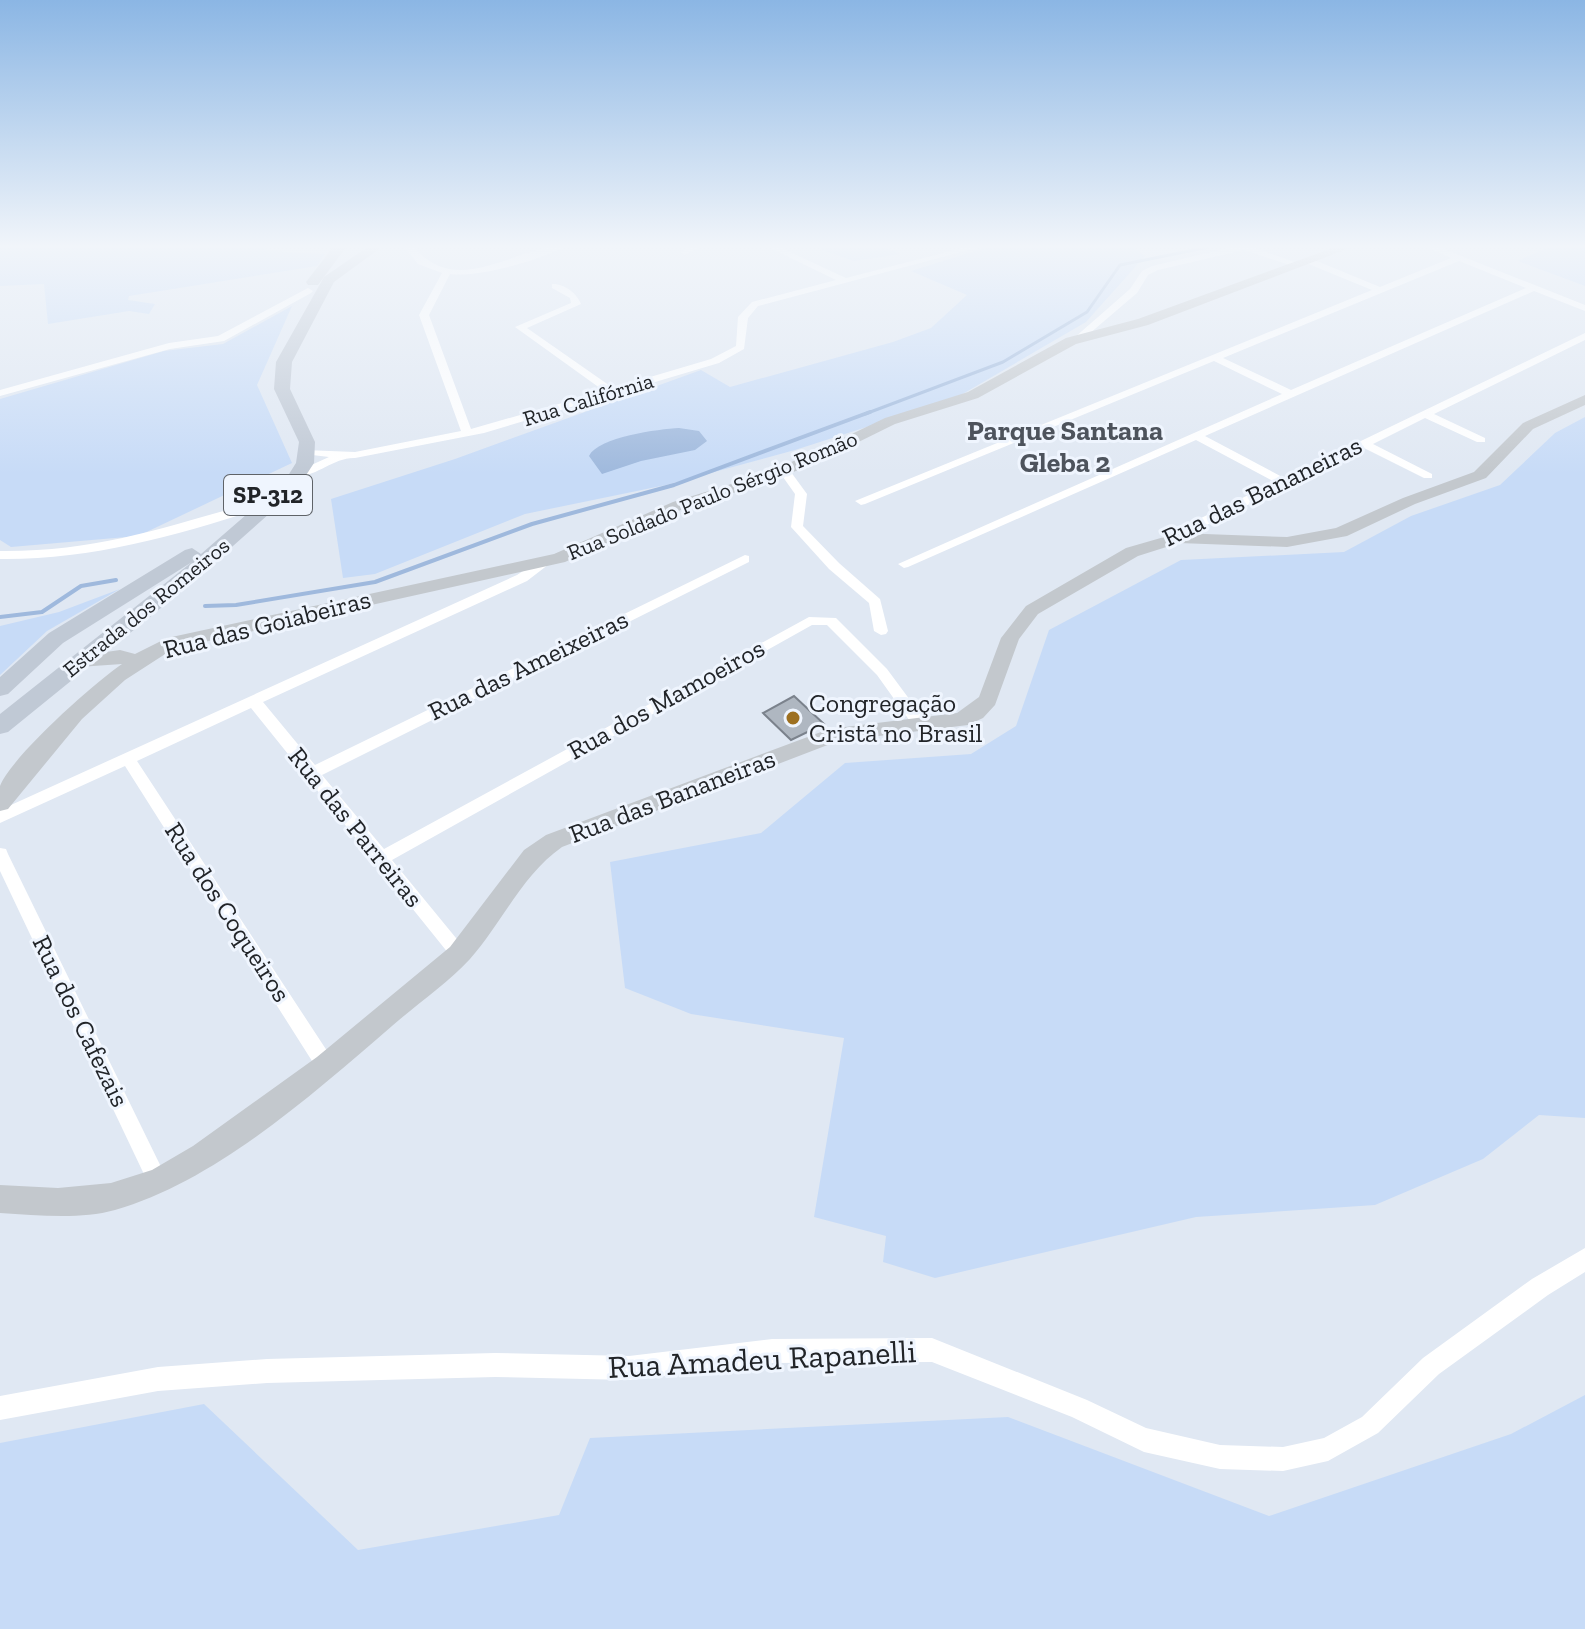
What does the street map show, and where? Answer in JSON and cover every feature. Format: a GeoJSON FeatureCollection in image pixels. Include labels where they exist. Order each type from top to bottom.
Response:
{"type":"FeatureCollection","features":[{"type":"Feature","properties":{"kind":"main road","name":"Estrada dos Romeiros"},"geometry":{"type":"LineString","coordinates":[[0,689],[18,669],[69,629],[164,573],[255,506],[279,484],[292,463],[294,444],[271,392],[270,373],[294,322]]}},
{"type":"Feature","properties":{"kind":"main road","name":"SP-312"},"geometry":{"type":"LineString","coordinates":[[305,322],[281,371],[282,389],[305,433],[308,452]]}},
{"type":"Feature","properties":{"kind":"main road","name":"Estrada dos Romeiros"},"geometry":{"type":"LineString","coordinates":[[0,726],[79,661],[122,652],[300,474],[308,452]]}},
{"type":"Feature","properties":{"kind":"main road"},"geometry":{"type":"LineString","coordinates":[[69,629],[93,627],[122,652]]}},
{"type":"Feature","properties":{"kind":"main road"},"geometry":{"type":"LineString","coordinates":[[18,669],[17,678],[24,685],[54,682]]}},
{"type":"Feature","properties":{"kind":"street"},"geometry":{"type":"LineString","coordinates":[[0,393],[169,346],[221,339],[252,322]]}},
{"type":"Feature","properties":{"kind":"street"},"geometry":{"type":"LineString","coordinates":[[427,322],[467,433]]}},
{"type":"Feature","properties":{"kind":"street"},"geometry":{"type":"LineString","coordinates":[[532,322],[520,327],[611,391]]}},
{"type":"Feature","properties":{"kind":"street","name":"Rua Califórnia"},"geometry":{"type":"LineString","coordinates":[[300,474],[342,456],[467,433],[729,355],[743,344],[741,322]]}},
{"type":"Feature","properties":{"kind":"street"},"geometry":{"type":"LineString","coordinates":[[1079,338],[1099,322]]}},
{"type":"Feature","properties":{"kind":"street"},"geometry":{"type":"LineString","coordinates":[[1110,322],[1123,328]]}},
{"type":"Feature","properties":{"kind":"street","name":"Rua Soldado Paulo Sérgio Romão"},"geometry":{"type":"LineString","coordinates":[[0,817],[522,578],[547,561],[679,505],[784,470],[890,421],[993,386],[1079,338],[1140,322]]}},
{"type":"Feature","properties":{"kind":"street"},"geometry":{"type":"LineString","coordinates":[[861,501],[1300,322]]}},
{"type":"Feature","properties":{"kind":"street"},"geometry":{"type":"LineString","coordinates":[[904,564],[1455,322]]}},
{"type":"Feature","properties":{"kind":"street","name":"Rua das Bananeiras"},"geometry":{"type":"LineString","coordinates":[[0,1199],[78,1202],[111,1197],[158,1182],[203,1156],[326,1066],[459,954],[486,922],[532,856],[554,841],[836,734],[922,727],[961,720],[984,706],[1010,638],[1032,610],[1132,552],[1166,540],[1585,336]]}},
{"type":"Feature","properties":{"kind":"street"},"geometry":{"type":"LineString","coordinates":[[1569,344],[1585,350]]}},
{"type":"Feature","properties":{"kind":"street"},"geometry":{"type":"LineString","coordinates":[[1214,357],[1290,394]]}},
{"type":"Feature","properties":{"kind":"street"},"geometry":{"type":"LineString","coordinates":[[1166,540],[1287,542],[1341,532],[1409,501],[1480,475],[1528,426],[1585,399]]}},
{"type":"Feature","properties":{"kind":"street"},"geometry":{"type":"LineString","coordinates":[[1424,413],[1481,440]]}},
{"type":"Feature","properties":{"kind":"street"},"geometry":{"type":"LineString","coordinates":[[1196,436],[1283,482]]}},
{"type":"Feature","properties":{"kind":"street"},"geometry":{"type":"LineString","coordinates":[[1363,443],[1428,476]]}},
{"type":"Feature","properties":{"kind":"street","name":"Rua Califórnia"},"geometry":{"type":"LineString","coordinates":[[308,452],[342,456]]}},
{"type":"Feature","properties":{"kind":"street"},"geometry":{"type":"LineString","coordinates":[[784,470],[801,494],[797,527],[834,566],[875,602],[881,631]]}},
{"type":"Feature","properties":{"kind":"street"},"geometry":{"type":"LineString","coordinates":[[0,555],[76,551],[169,534],[255,506]]}},
{"type":"Feature","properties":{"kind":"street","name":"Rua das Ameixeiras"},"geometry":{"type":"LineString","coordinates":[[312,773],[745,559]]}},
{"type":"Feature","properties":{"kind":"street","name":"Rua das Goiabeiras"},"geometry":{"type":"LineString","coordinates":[[0,803],[47,740],[122,652],[547,561]]}},
{"type":"Feature","properties":{"kind":"street"},"geometry":{"type":"LineString","coordinates":[[504,570],[522,578]]}},
{"type":"Feature","properties":{"kind":"street","name":"Rua dos Mamoeiros"},"geometry":{"type":"LineString","coordinates":[[382,858],[809,621],[831,621],[861,647],[922,727]]}},
{"type":"Feature","properties":{"kind":"street","name":"Rua das Parreiras"},"geometry":{"type":"LineString","coordinates":[[254,701],[459,954]]}},
{"type":"Feature","properties":{"kind":"street","name":"Rua dos Coqueiros"},"geometry":{"type":"LineString","coordinates":[[128,759],[326,1066]]}},
{"type":"Feature","properties":{"kind":"street","name":"Rua dos Cafezais"},"geometry":{"type":"LineString","coordinates":[[1,858],[158,1182]]}},
{"type":"Feature","properties":{"kind":"street","name":"Rua Amadeu Rapanelli"},"geometry":{"type":"LineString","coordinates":[[0,1408],[158,1379],[267,1371],[495,1365],[629,1368],[772,1351],[932,1350],[1079,1408],[1144,1440],[1220,1457],[1283,1459],[1328,1449],[1370,1425],[1431,1366],[1540,1287],[1585,1259]]}},
{"type":"Feature","properties":{"kind":"shaded area"},"geometry":{"type":"Polygon","coordinates":[[[263,322],[285,322],[257,385],[292,463],[138,536],[11,547],[0,540],[0,399],[164,351],[223,344],[263,322]]]}},
{"type":"Feature","properties":{"kind":"shaded area"},"geometry":{"type":"Polygon","coordinates":[[[938,322],[1086,322],[954,399],[795,450],[666,485],[525,514],[375,574],[343,578],[331,499],[455,459],[701,370],[730,387],[893,342],[931,328],[938,322]]]}},
{"type":"Feature","properties":{"kind":"shaded area"},"geometry":{"type":"Polygon","coordinates":[[[1585,417],[1585,1118],[1539,1115],[1483,1159],[1375,1205],[1196,1217],[935,1278],[883,1262],[886,1236],[814,1217],[844,1038],[691,1014],[625,988],[610,862],[761,833],[845,763],[971,754],[1016,726],[1049,630],[1181,560],[1344,552],[1411,516],[1500,485],[1555,433],[1585,417]]]}},
{"type":"Feature","properties":{"kind":"shaded area"},"geometry":{"type":"Polygon","coordinates":[[[679,428],[699,431],[707,441],[695,450],[641,461],[602,474],[589,456],[595,449],[616,439],[679,428]]]}},
{"type":"Feature","properties":{"kind":"shaded area"},"geometry":{"type":"Polygon","coordinates":[[[120,589],[47,631],[0,675],[0,626],[59,612],[120,589]]]}},
{"type":"Feature","properties":{"kind":"shaded area"},"geometry":{"type":"Polygon","coordinates":[[[1585,1395],[1585,1629],[0,1629],[0,1443],[204,1404],[358,1550],[559,1515],[590,1438],[1008,1417],[1269,1516],[1511,1434],[1585,1395]]]}},
{"type":"Feature","properties":{"kind":"building","name":"Congregação Cristã no Brasil"},"geometry":{"type":"Polygon","coordinates":[[[794,696],[824,724],[791,740],[763,713],[794,696]]]}},
{"type":"Feature","properties":{"kind":"waterway"},"geometry":{"type":"LineString","coordinates":[[865,414],[1003,362],[1070,322]]}},
{"type":"Feature","properties":{"kind":"waterway"},"geometry":{"type":"LineString","coordinates":[[205,606],[236,605],[375,582],[532,524],[674,485],[870,412]]}},
{"type":"Feature","properties":{"kind":"waterway"},"geometry":{"type":"LineString","coordinates":[[0,617],[42,612],[81,586],[116,580]]}},
{"type":"Feature","properties":{"kind":"place","name":"Congregação Cristã no Brasil"},"geometry":{"type":"Point","coordinates":[793,718]}},
{"type":"Feature","properties":{"kind":"district","name":"Parque Santana Gleba 2"},"geometry":{"type":"Point","coordinates":[1065,446]}}]}
